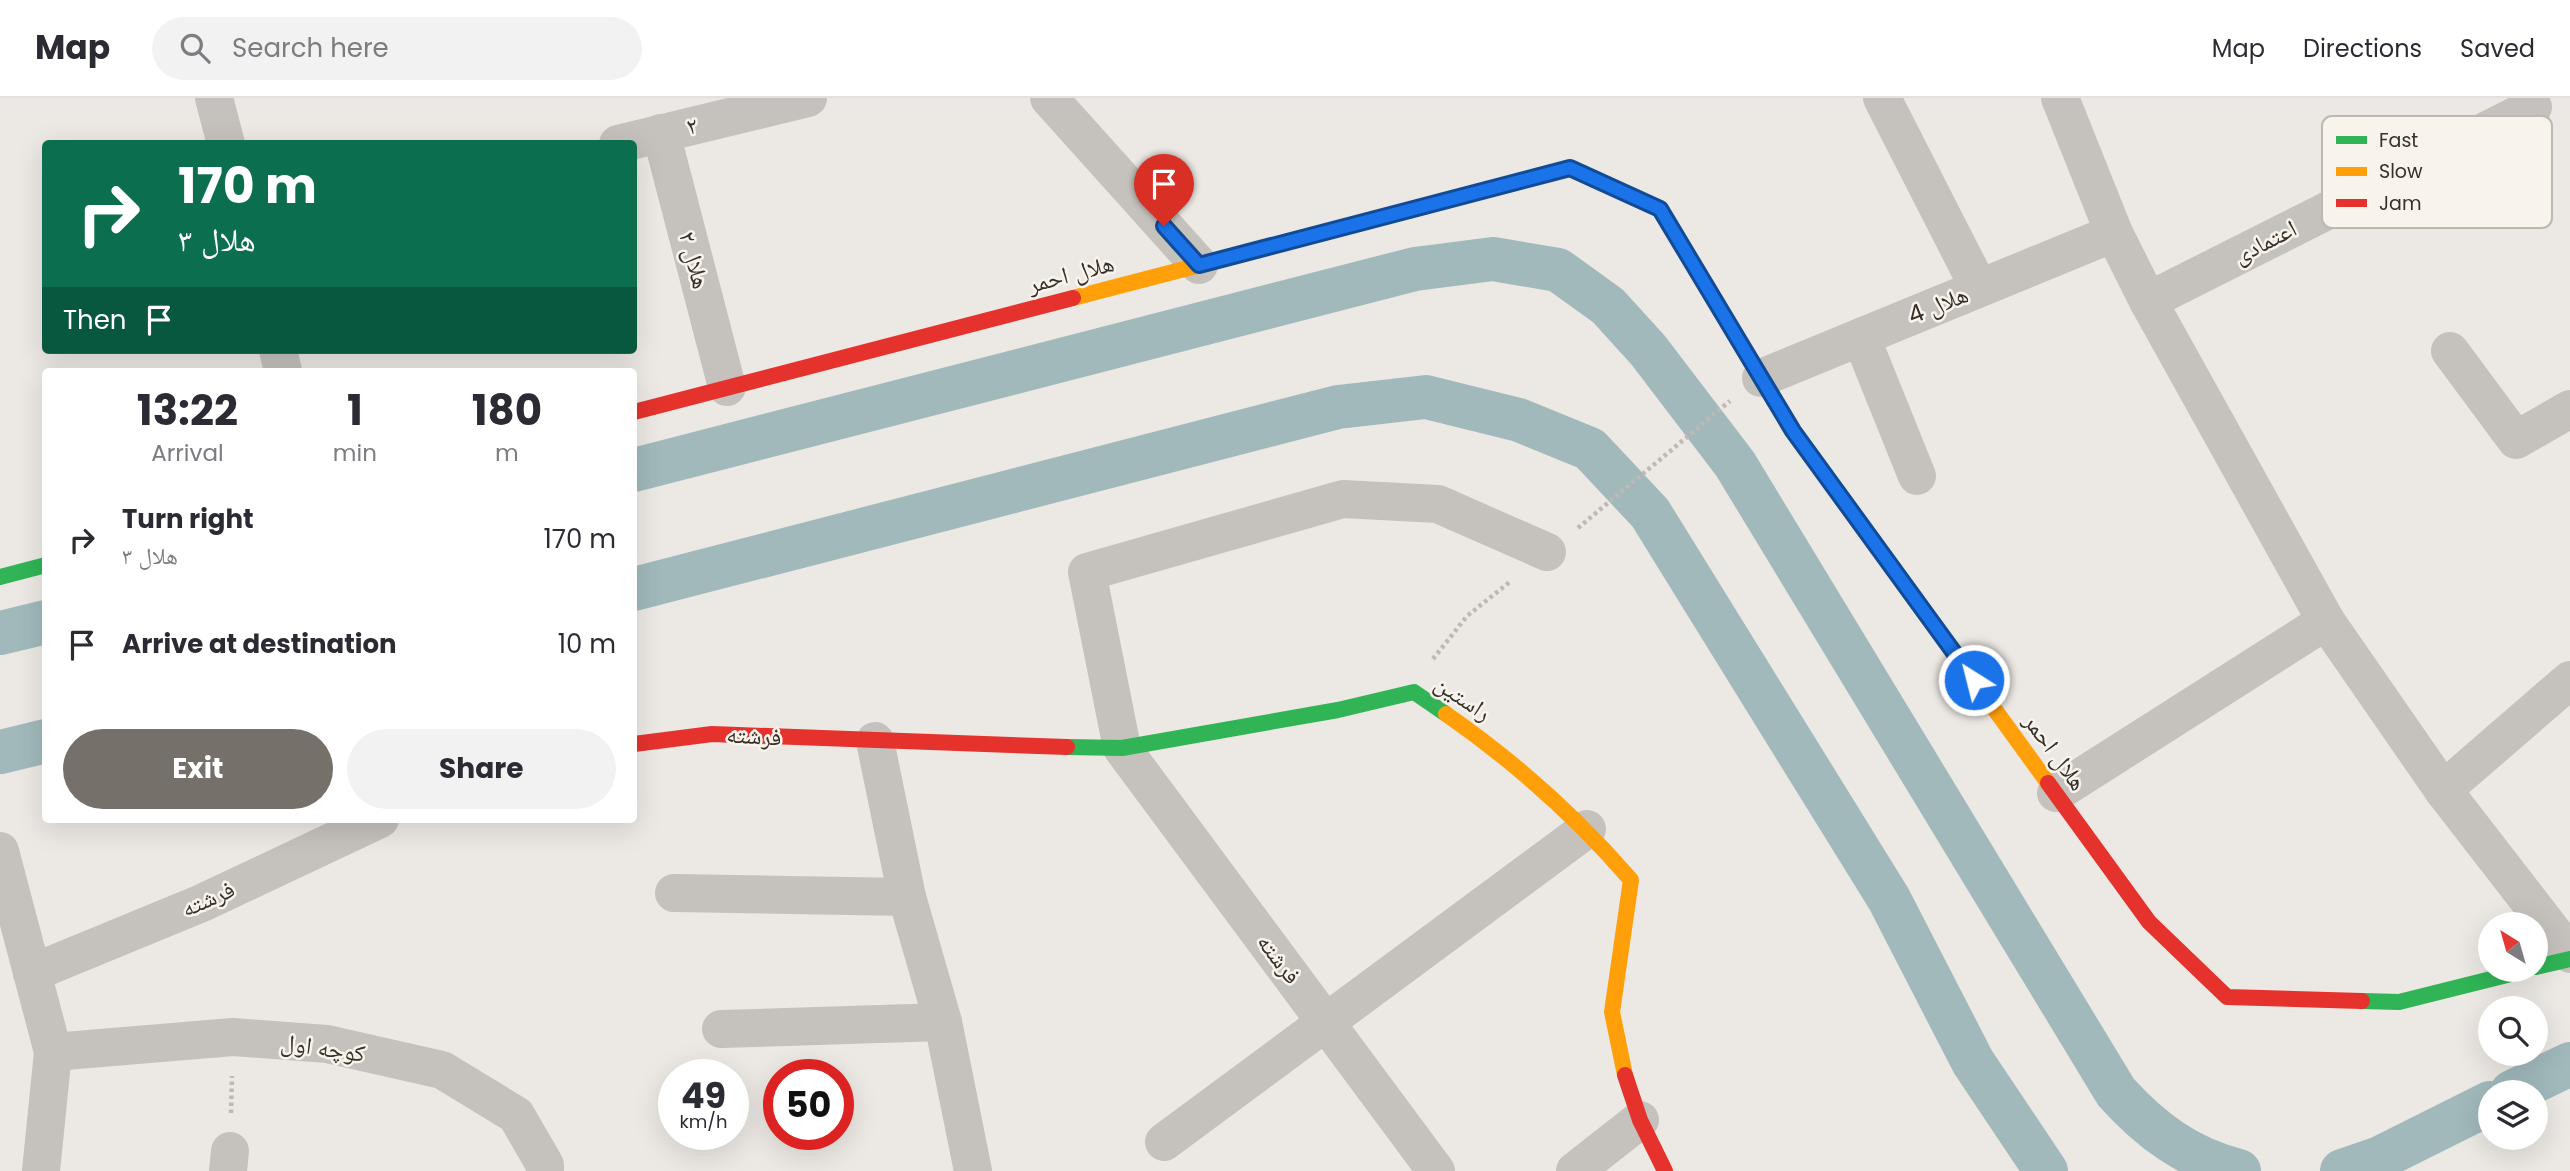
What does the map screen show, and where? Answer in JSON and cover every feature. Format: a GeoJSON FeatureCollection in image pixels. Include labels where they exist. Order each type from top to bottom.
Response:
{"type":"FeatureCollection","features":[{"type":"Feature","properties":{"kind":"main road","name":"هلال احمر"},"geometry":{"type":"LineString","coordinates":[[637,411],[1570,168],[1660,209],[1793,431],[2149,922],[2227,997],[2399,1002],[2480,982]]}},
{"type":"Feature","properties":{"kind":"main road"},"geometry":{"type":"LineString","coordinates":[[0,577],[42,566]]}},
{"type":"Feature","properties":{"kind":"main road","name":"راستین"},"geometry":{"type":"LineString","coordinates":[[875,741],[1122,748],[1338,710],[1415,692],[1498,750],[1587,829],[1631,880],[1612,1012],[1622,1065],[1640,1120],[1665,1171]]}},
{"type":"Feature","properties":{"kind":"main road","name":"فرشته"},"geometry":{"type":"LineString","coordinates":[[637,744],[712,734],[875,741]]}},
{"type":"Feature","properties":{"kind":"main road"},"geometry":{"type":"LineString","coordinates":[[2548,963],[2570,956]]}},
{"type":"Feature","properties":{"kind":"street"},"geometry":{"type":"LineString","coordinates":[[214,98],[225,140]]}},
{"type":"Feature","properties":{"kind":"street","name":"۲"},"geometry":{"type":"LineString","coordinates":[[634,140],[808,98]]}},
{"type":"Feature","properties":{"kind":"street"},"geometry":{"type":"LineString","coordinates":[[1882,98],[1979,288]]}},
{"type":"Feature","properties":{"kind":"street"},"geometry":{"type":"LineString","coordinates":[[2060,98],[2114,233],[2148,301],[2326,621],[2443,790],[2570,956]]}},
{"type":"Feature","properties":{"kind":"street"},"geometry":{"type":"LineString","coordinates":[[1061,102],[1199,265]]}},
{"type":"Feature","properties":{"kind":"street","name":"اعتمادی"},"geometry":{"type":"LineString","coordinates":[[2515,116],[2533,107]]}},
{"type":"Feature","properties":{"kind":"street","name":"هلال ۲"},"geometry":{"type":"LineString","coordinates":[[661,133],[727,387]]}},
{"type":"Feature","properties":{"kind":"street","name":"اعتمادی"},"geometry":{"type":"LineString","coordinates":[[2148,301],[2322,213]]}},
{"type":"Feature","properties":{"kind":"street","name":"هلال 4"},"geometry":{"type":"LineString","coordinates":[[1761,378],[2114,233]]}},
{"type":"Feature","properties":{"kind":"street"},"geometry":{"type":"LineString","coordinates":[[1861,337],[1917,476]]}},
{"type":"Feature","properties":{"kind":"street"},"geometry":{"type":"LineString","coordinates":[[2451,351],[2516,440],[2570,409]]}},
{"type":"Feature","properties":{"kind":"street"},"geometry":{"type":"LineString","coordinates":[[1122,748],[1087,572],[1343,499],[1438,504],[1547,552]]}},
{"type":"Feature","properties":{"kind":"street"},"geometry":{"type":"LineString","coordinates":[[2056,793],[2326,621]]}},
{"type":"Feature","properties":{"kind":"street"},"geometry":{"type":"LineString","coordinates":[[2443,790],[2570,680]]}},
{"type":"Feature","properties":{"kind":"street"},"geometry":{"type":"LineString","coordinates":[[875,741],[907,897],[943,1021],[973,1171]]}},
{"type":"Feature","properties":{"kind":"street","name":"فرشته"},"geometry":{"type":"LineString","coordinates":[[1122,748],[1436,1171]]}},
{"type":"Feature","properties":{"kind":"street","name":"فرشته"},"geometry":{"type":"LineString","coordinates":[[33,973],[202,903],[372,823]]}},
{"type":"Feature","properties":{"kind":"street"},"geometry":{"type":"LineString","coordinates":[[1164,1142],[1587,829]]}},
{"type":"Feature","properties":{"kind":"street"},"geometry":{"type":"LineString","coordinates":[[0,851],[53,1052],[41,1171]]}},
{"type":"Feature","properties":{"kind":"street"},"geometry":{"type":"LineString","coordinates":[[674,893],[907,897]]}},
{"type":"Feature","properties":{"kind":"street"},"geometry":{"type":"LineString","coordinates":[[721,1029],[943,1021]]}},
{"type":"Feature","properties":{"kind":"street","name":"کوچه اول"},"geometry":{"type":"LineString","coordinates":[[53,1052],[233,1037],[327,1044],[442,1070],[516,1115],[545,1165],[545,1171]]}},
{"type":"Feature","properties":{"kind":"street"},"geometry":{"type":"LineString","coordinates":[[1575,1171],[1640,1120]]}},
{"type":"Feature","properties":{"kind":"path"},"geometry":{"type":"LineString","coordinates":[[1415,692],[1433,659],[1467,616],[1581,526],[1722,407]]}},
{"type":"Feature","properties":{"kind":"path"},"geometry":{"type":"LineString","coordinates":[[229,1161],[233,1037]]}},
{"type":"Feature","properties":{"kind":"waterway"},"geometry":{"type":"LineString","coordinates":[[637,469],[1415,269],[1493,259],[1558,270],[1608,306],[1648,350],[1735,464],[2116,1092],[2143,1119],[2171,1141],[2203,1159],[2239,1171]]}},
{"type":"Feature","properties":{"kind":"waterway"},"geometry":{"type":"LineString","coordinates":[[637,588],[1338,407],[1426,397],[1519,420],[1590,449],[1650,513],[1889,899],[1973,1062],[2046,1171]]}},
{"type":"Feature","properties":{"kind":"waterway"},"geometry":{"type":"LineString","coordinates":[[0,633],[42,623]]}},
{"type":"Feature","properties":{"kind":"waterway"},"geometry":{"type":"LineString","coordinates":[[0,752],[42,742]]}},
{"type":"Feature","properties":{"kind":"waterway"},"geometry":{"type":"LineString","coordinates":[[2537,1080],[2570,1064]]}},
{"type":"Feature","properties":{"kind":"waterway"},"geometry":{"type":"LineString","coordinates":[[2342,1171],[2380,1158],[2478,1109]]}},
{"type":"Feature","properties":{"kind":"traffic: fast"},"geometry":{"type":"LineString","coordinates":[[1407,211],[1570,168],[1660,209],[1762,380]]}},
{"type":"Feature","properties":{"kind":"traffic: fast"},"geometry":{"type":"LineString","coordinates":[[0,577],[42,566]]}},
{"type":"Feature","properties":{"kind":"traffic: fast"},"geometry":{"type":"LineString","coordinates":[[1067,747],[1122,748],[1338,710],[1414,692],[1446,714]]}},
{"type":"Feature","properties":{"kind":"traffic: fast"},"geometry":{"type":"LineString","coordinates":[[2548,964],[2570,959]]}},
{"type":"Feature","properties":{"kind":"traffic: fast"},"geometry":{"type":"LineString","coordinates":[[2362,1001],[2399,1002],[2479,982]]}},
{"type":"Feature","properties":{"kind":"traffic: slow"},"geometry":{"type":"LineString","coordinates":[[1073,298],[1407,211]]}},
{"type":"Feature","properties":{"kind":"traffic: slow"},"geometry":{"type":"LineString","coordinates":[[1762,380],[1793,431],[2048,783]]}},
{"type":"Feature","properties":{"kind":"traffic: slow"},"geometry":{"type":"LineString","coordinates":[[1446,714],[1544,791],[1589,834],[1631,880],[1612,1012],[1625,1075]]}},
{"type":"Feature","properties":{"kind":"traffic: jam"},"geometry":{"type":"LineString","coordinates":[[637,411],[1073,298]]}},
{"type":"Feature","properties":{"kind":"traffic: jam"},"geometry":{"type":"LineString","coordinates":[[637,744],[712,734],[1067,747]]}},
{"type":"Feature","properties":{"kind":"traffic: jam"},"geometry":{"type":"LineString","coordinates":[[2048,783],[2149,922],[2227,997],[2362,1001]]}},
{"type":"Feature","properties":{"kind":"traffic: jam"},"geometry":{"type":"LineString","coordinates":[[1625,1075],[1640,1120],[1665,1171]]}},
{"type":"Feature","properties":{"kind":"route"},"geometry":{"type":"LineString","coordinates":[[1164,226],[1199,265],[1570,168],[1660,209],[1793,431],[1974,680]]}}]}
